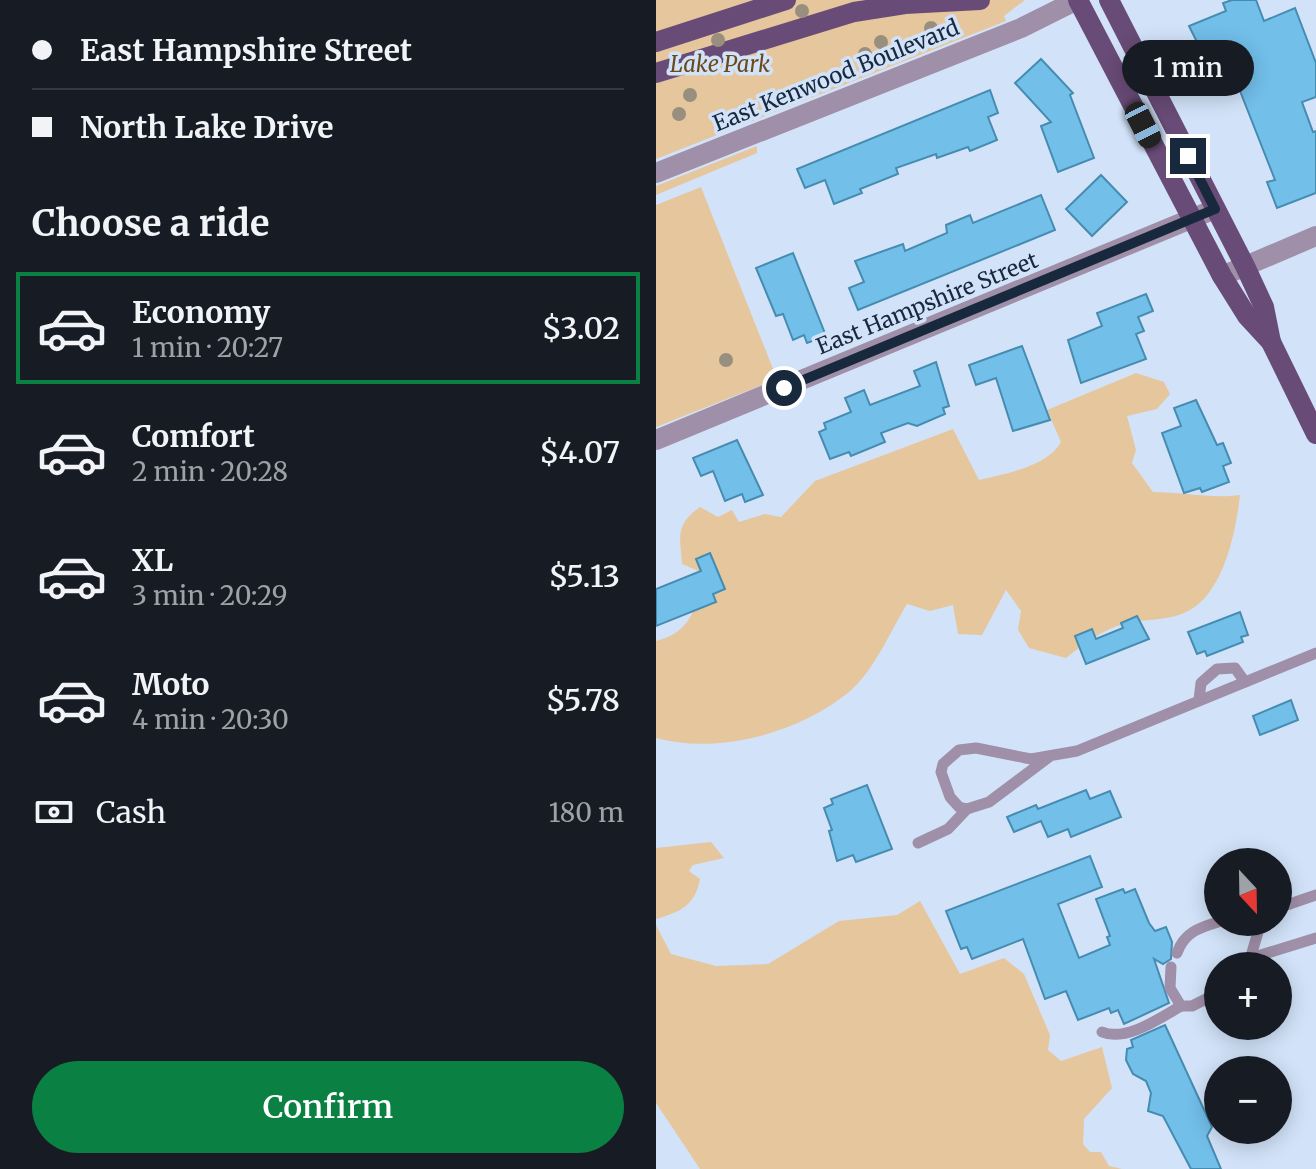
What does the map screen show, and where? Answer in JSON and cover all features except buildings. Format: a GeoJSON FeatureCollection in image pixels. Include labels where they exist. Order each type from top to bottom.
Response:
{"type":"FeatureCollection","features":[{"type":"Feature","properties":{"kind":"main road"},"geometry":{"type":"LineString","coordinates":[[656,42],[786,0]]}},
{"type":"Feature","properties":{"kind":"main road"},"geometry":{"type":"LineString","coordinates":[[656,73],[854,12],[905,4],[980,0]]}},
{"type":"Feature","properties":{"kind":"main road"},"geometry":{"type":"LineString","coordinates":[[1077,0],[1222,276],[1247,316],[1271,342]]}},
{"type":"Feature","properties":{"kind":"main road"},"geometry":{"type":"LineString","coordinates":[[1109,0],[1245,266],[1264,307],[1271,342],[1316,434]]}},
{"type":"Feature","properties":{"kind":"street","name":"East Kenwood Boulevard"},"geometry":{"type":"LineString","coordinates":[[656,173],[1021,28],[1077,0]]}},
{"type":"Feature","properties":{"kind":"street","name":"East Hampshire Street"},"geometry":{"type":"LineString","coordinates":[[656,440],[1215,209]]}},
{"type":"Feature","properties":{"kind":"street"},"geometry":{"type":"LineString","coordinates":[[1222,276],[1316,236]]}},
{"type":"Feature","properties":{"kind":"lane"},"geometry":{"type":"LineString","coordinates":[[967,809],[959,807],[950,797],[943,781],[943,764],[951,754],[976,748],[1031,759],[1077,751],[1316,653]]}},
{"type":"Feature","properties":{"kind":"lane"},"geometry":{"type":"LineString","coordinates":[[1199,700],[1201,683],[1217,669],[1235,668],[1245,682]]}},
{"type":"Feature","properties":{"kind":"lane"},"geometry":{"type":"LineString","coordinates":[[918,843],[948,829],[967,809],[989,802],[1014,786],[1049,757]]}},
{"type":"Feature","properties":{"kind":"lane"},"geometry":{"type":"LineString","coordinates":[[1292,903],[1316,895]]}},
{"type":"Feature","properties":{"kind":"lane"},"geometry":{"type":"LineString","coordinates":[[1177,953],[1182,940],[1204,927]]}},
{"type":"Feature","properties":{"kind":"lane"},"geometry":{"type":"LineString","coordinates":[[1277,952],[1316,938]]}},
{"type":"Feature","properties":{"kind":"lane"},"geometry":{"type":"LineString","coordinates":[[1171,967],[1170,988],[1181,1006]]}},
{"type":"Feature","properties":{"kind":"lane"},"geometry":{"type":"LineString","coordinates":[[1102,1032],[1113,1036],[1131,1031],[1181,1006],[1192,1006],[1204,1000]]}},
{"type":"Feature","properties":{"kind":"green space","name":"Lake Park"},"geometry":{"type":"Polygon","coordinates":[[[656,0],[1025,0],[1004,16],[1006,21],[656,159],[656,0]]]}},
{"type":"Feature","properties":{"kind":"green space"},"geometry":{"type":"Polygon","coordinates":[[[757,146],[757,153],[656,195],[656,186],[757,146]]]}},
{"type":"Feature","properties":{"kind":"green space"},"geometry":{"type":"Polygon","coordinates":[[[701,187],[777,379],[656,427],[656,205],[701,187]]]}},
{"type":"Feature","properties":{"kind":"green space"},"geometry":{"type":"Polygon","coordinates":[[[1136,373],[1164,382],[1170,394],[1157,409],[1127,416],[1136,450],[1132,463],[1153,492],[1240,495],[1226,559],[1212,589],[1202,601],[1174,616],[1132,622],[1108,630],[1066,658],[1029,648],[1018,630],[1021,611],[1006,590],[982,635],[958,634],[953,605],[930,611],[907,604],[874,662],[858,683],[829,706],[806,719],[757,737],[731,742],[680,743],[656,738],[656,641],[668,637],[686,624],[698,595],[701,572],[682,564],[680,538],[683,526],[692,513],[700,507],[718,517],[732,510],[739,522],[765,514],[781,517],[815,481],[953,429],[979,480],[1012,472],[1046,458],[1061,442],[1047,410],[1136,373]]]}},
{"type":"Feature","properties":{"kind":"green space"},"geometry":{"type":"Polygon","coordinates":[[[711,842],[724,858],[693,865],[689,871],[700,879],[690,902],[672,914],[656,919],[656,848],[711,842]]]}},
{"type":"Feature","properties":{"kind":"green space"},"geometry":{"type":"Polygon","coordinates":[[[920,901],[960,974],[1004,958],[1024,974],[1050,1035],[1048,1050],[1061,1061],[1102,1047],[1112,1088],[1084,1119],[1083,1144],[1090,1152],[1101,1152],[1109,1166],[1122,1169],[700,1169],[656,1103],[656,925],[671,954],[716,966],[768,964],[839,921],[897,915],[920,901]]]}},
{"type":"Feature","properties":{"kind":"route"},"geometry":{"type":"LineString","coordinates":[[784,388],[1215,209],[1188,156]]}}]}
